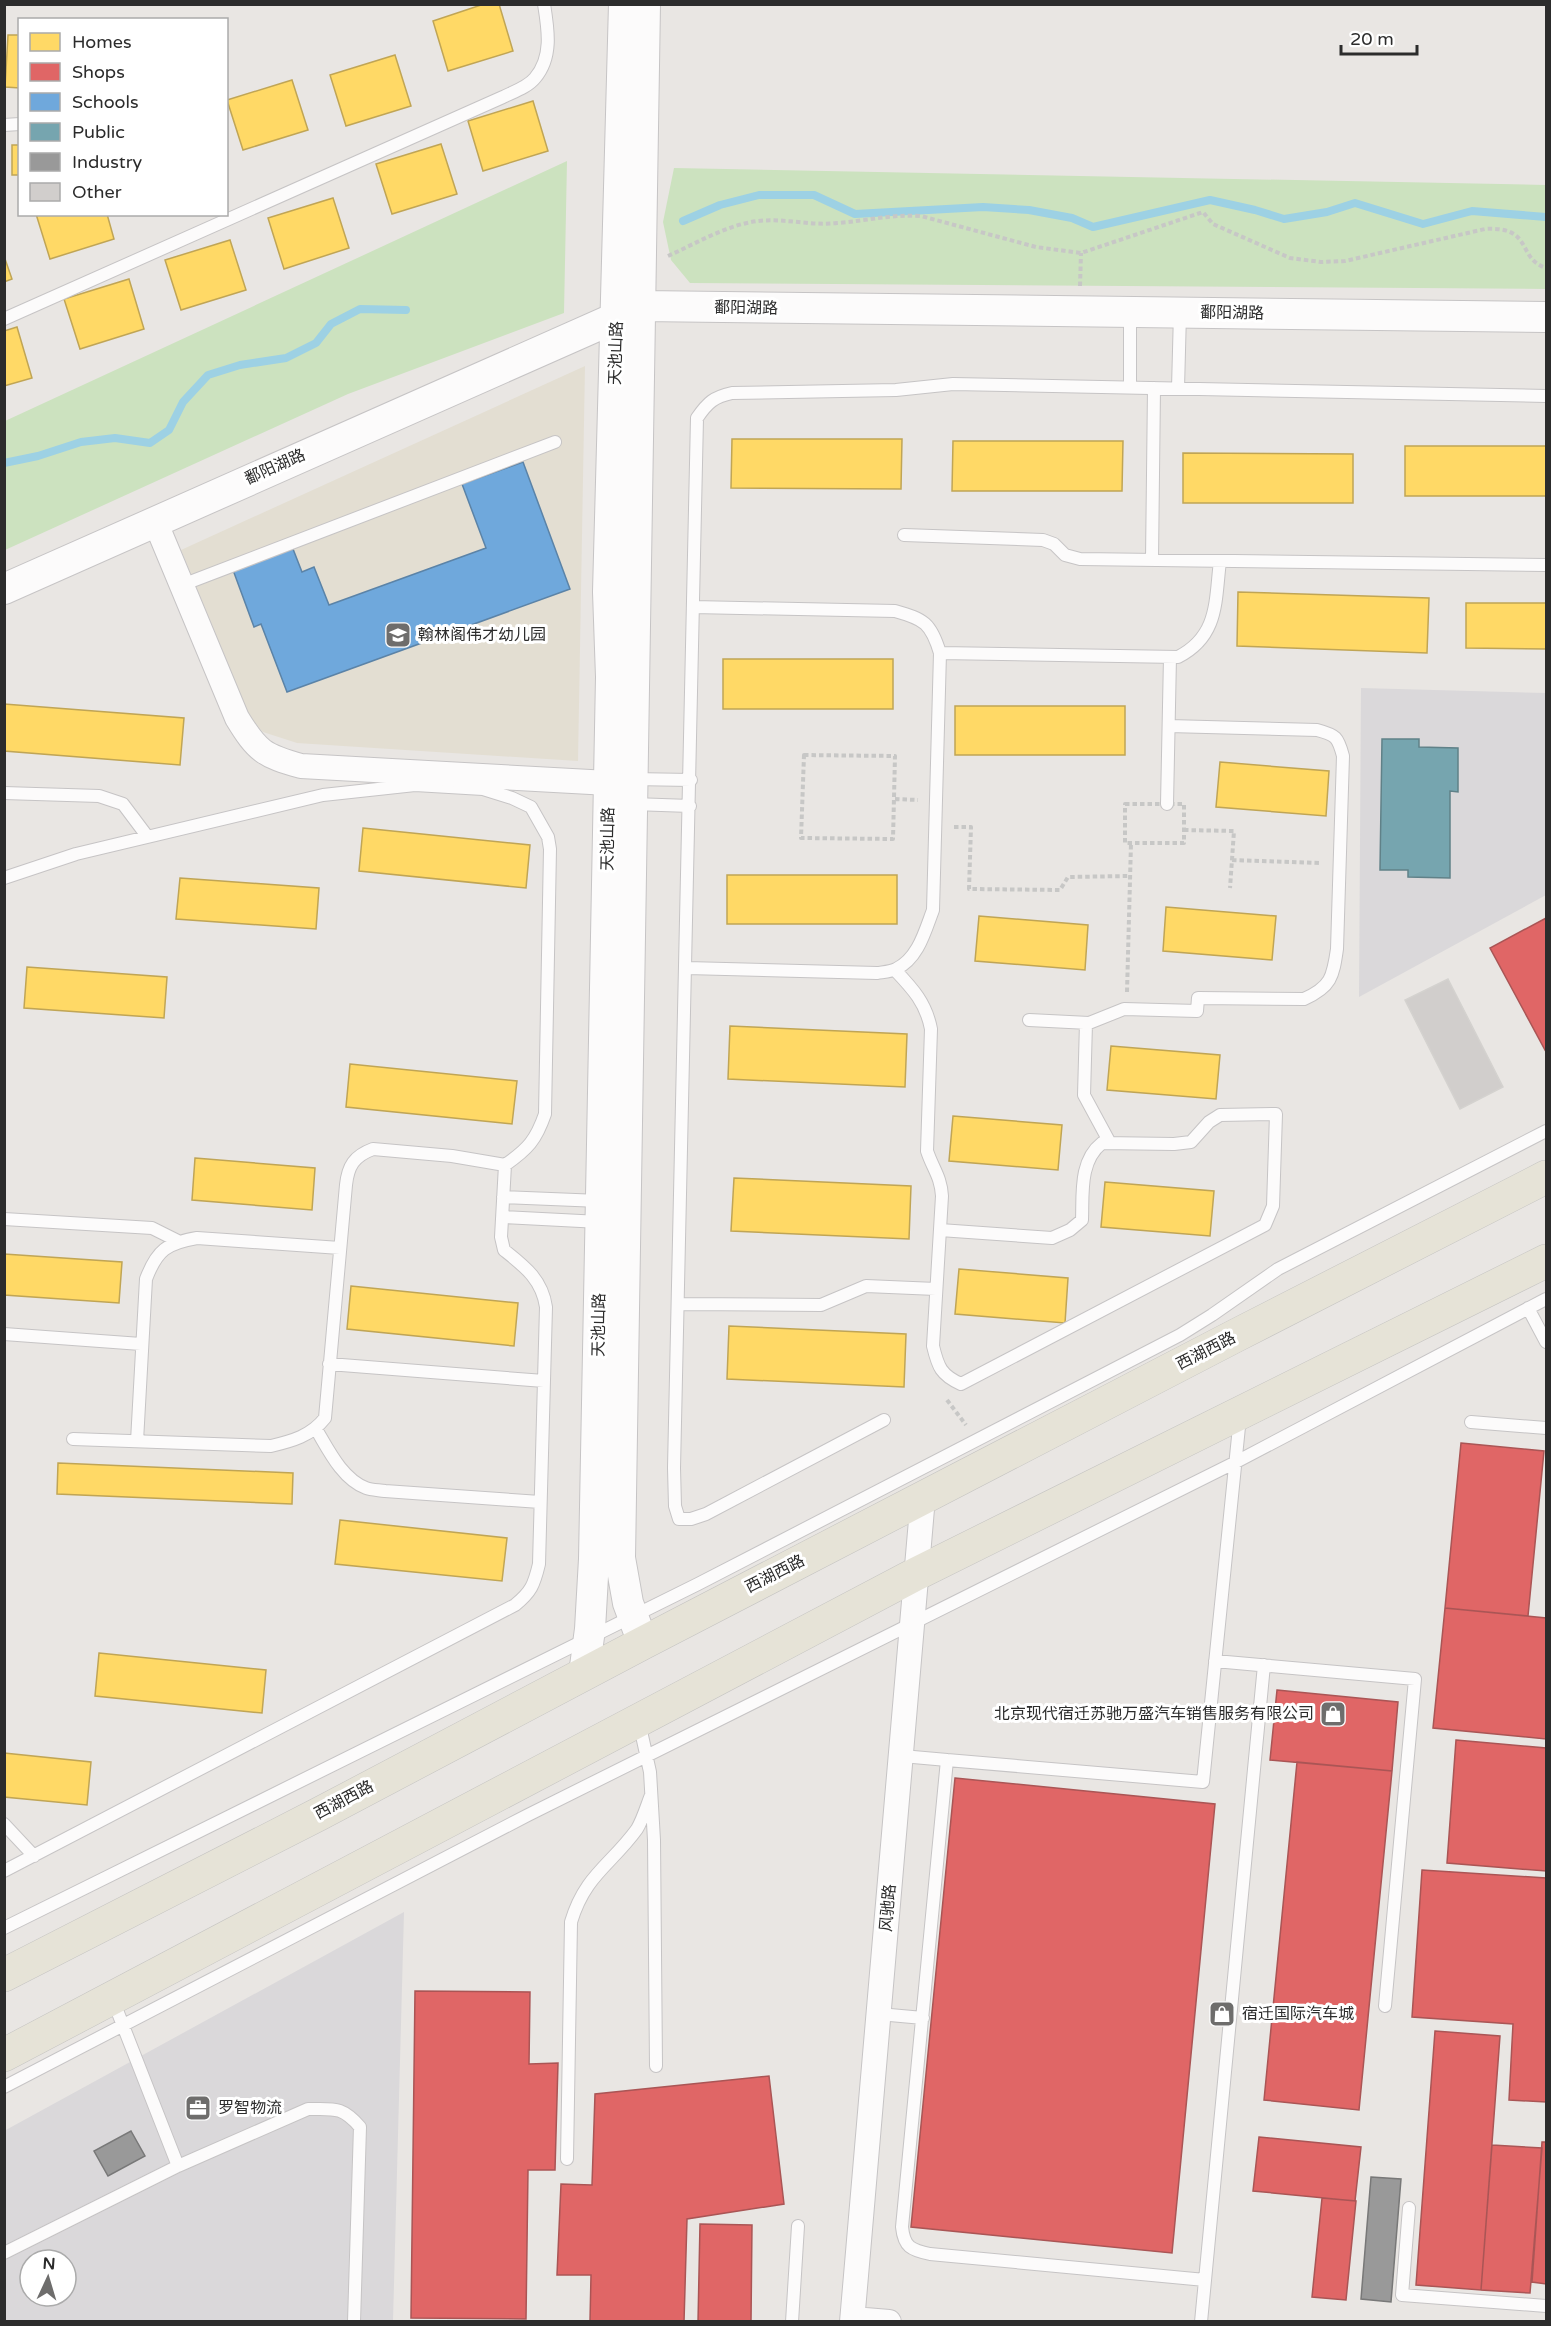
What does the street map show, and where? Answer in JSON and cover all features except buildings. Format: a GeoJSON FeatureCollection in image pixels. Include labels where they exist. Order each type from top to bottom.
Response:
{"type":"FeatureCollection","features":[{"type":"Feature","properties":{"kind":"main road","name":"西湖西路"},"geometry":{"type":"LineString","coordinates":[[4,1974],[319,1814],[584,1674],[638,1629],[923,1497],[1546,1178]]}},
{"type":"Feature","properties":{"kind":"main road"},"geometry":{"type":"LineString","coordinates":[[4,2055],[117,2012],[639,1720],[916,1574],[1546,1261]]}},
{"type":"Feature","properties":{"kind":"street","name":"天池山路"},"geometry":{"type":"LineString","coordinates":[[584,1674],[589,1638],[594,1559],[613,1212],[627,788],[629,322],[624,4]]}},
{"type":"Feature","properties":{"kind":"street","name":"天池山路"},"geometry":{"type":"LineString","coordinates":[[629,322],[642,267],[645,4]]}},
{"type":"Feature","properties":{"kind":"street","name":"鄱阳湖路"},"geometry":{"type":"LineString","coordinates":[[1180,322],[1546,317]]}},
{"type":"Feature","properties":{"kind":"street","name":"鄱阳湖路"},"geometry":{"type":"LineString","coordinates":[[4,589],[159,529],[629,322],[1130,321],[1546,336]]}},
{"type":"Feature","properties":{"kind":"street","name":"鄱阳湖路"},"geometry":{"type":"LineString","coordinates":[[4,609],[159,529]]}},
{"type":"Feature","properties":{"kind":"street"},"geometry":{"type":"LineString","coordinates":[[159,529],[237,718],[262,752],[301,766],[627,788]]}},
{"type":"Feature","properties":{"kind":"street","name":"天池山路"},"geometry":{"type":"LineString","coordinates":[[613,1212],[620,1558],[628,1603],[638,1629]]}},
{"type":"Feature","properties":{"kind":"street","name":"风驰路"},"geometry":{"type":"LineString","coordinates":[[889,2322],[853,2320],[923,1497]]}},
{"type":"Feature","properties":{"kind":"lane"},"geometry":{"type":"LineString","coordinates":[[4,319],[525,85],[535,78],[545,59],[550,38],[544,4]]}},
{"type":"Feature","properties":{"kind":"lane"},"geometry":{"type":"LineString","coordinates":[[1130,321],[1130,388]]}},
{"type":"Feature","properties":{"kind":"lane"},"geometry":{"type":"LineString","coordinates":[[1178,388],[1180,322]]}},
{"type":"Feature","properties":{"kind":"lane"},"geometry":{"type":"LineString","coordinates":[[884,1420],[706,1514],[691,1519],[679,1518],[675,1506],[674,1487],[687,968],[697,418],[705,407],[718,396],[763,392],[896,390],[953,384],[1546,396]]}},
{"type":"Feature","properties":{"kind":"lane"},"geometry":{"type":"LineString","coordinates":[[1152,560],[1154,388]]}},
{"type":"Feature","properties":{"kind":"lane"},"geometry":{"type":"LineString","coordinates":[[182,585],[555,441]]}},
{"type":"Feature","properties":{"kind":"lane"},"geometry":{"type":"LineString","coordinates":[[904,535],[1043,540],[1054,544],[1065,555],[1080,559],[1546,565]]}},
{"type":"Feature","properties":{"kind":"lane"},"geometry":{"type":"LineString","coordinates":[[940,653],[1178,657],[1193,649],[1210,626],[1214,615],[1220,561]]}},
{"type":"Feature","properties":{"kind":"lane"},"geometry":{"type":"LineString","coordinates":[[687,968],[877,973],[895,969],[910,959],[920,945],[933,910],[940,653],[933,631],[922,621],[895,611],[693,607]]}},
{"type":"Feature","properties":{"kind":"lane"},"geometry":{"type":"LineString","coordinates":[[1167,804],[1170,657]]}},
{"type":"Feature","properties":{"kind":"lane"},"geometry":{"type":"LineString","coordinates":[[1029,1020],[1086,1023],[1126,1009],[1197,1011],[1198,998],[1304,999],[1318,993],[1334,973],[1337,950],[1343,756],[1339,743],[1333,735],[1317,730],[1169,726]]}},
{"type":"Feature","properties":{"kind":"lane"},"geometry":{"type":"LineString","coordinates":[[627,788],[691,780]]}},
{"type":"Feature","properties":{"kind":"lane"},"geometry":{"type":"LineString","coordinates":[[4,878],[76,854],[322,795],[415,785],[483,789],[531,807],[548,837],[550,849],[546,1114],[538,1136],[525,1151],[505,1165],[452,1156],[373,1149],[352,1161],[347,1170],[325,1418],[316,1429],[290,1442],[271,1446],[73,1439]]}},
{"type":"Feature","properties":{"kind":"lane"},"geometry":{"type":"LineString","coordinates":[[627,788],[690,806]]}},
{"type":"Feature","properties":{"kind":"lane"},"geometry":{"type":"LineString","coordinates":[[4,793],[99,796],[123,804],[147,836]]}},
{"type":"Feature","properties":{"kind":"lane"},"geometry":{"type":"LineString","coordinates":[[895,969],[919,995],[928,1014],[931,1029],[927,1151],[931,1164],[941,1181],[933,1346],[937,1365],[949,1379],[962,1384],[1265,1225],[1273,1206],[1276,1114],[1220,1115],[1209,1122],[1191,1142],[1174,1144],[1102,1143],[1093,1150],[1084,1178],[1082,1220],[1070,1230],[1052,1238],[940,1230]]}},
{"type":"Feature","properties":{"kind":"lane"},"geometry":{"type":"LineString","coordinates":[[1086,1023],[1084,1095],[1110,1143]]}},
{"type":"Feature","properties":{"kind":"lane"},"geometry":{"type":"LineString","coordinates":[[4,1928],[589,1638],[638,1629],[975,1440],[1179,1335],[1278,1269],[1546,1131]]}},
{"type":"Feature","properties":{"kind":"lane"},"geometry":{"type":"LineString","coordinates":[[4,1871],[515,1605],[529,1594],[539,1564],[544,1295],[529,1269],[504,1250],[501,1237],[505,1165]]}},
{"type":"Feature","properties":{"kind":"lane"},"geometry":{"type":"LineString","coordinates":[[503,1197],[613,1212]]}},
{"type":"Feature","properties":{"kind":"lane"},"geometry":{"type":"LineString","coordinates":[[503,1217],[613,1212]]}},
{"type":"Feature","properties":{"kind":"lane"},"geometry":{"type":"LineString","coordinates":[[4,1219],[152,1228],[178,1241]]}},
{"type":"Feature","properties":{"kind":"lane"},"geometry":{"type":"LineString","coordinates":[[136,1441],[146,1279],[153,1262],[164,1249],[178,1241],[197,1238],[340,1248]]}},
{"type":"Feature","properties":{"kind":"lane"},"geometry":{"type":"LineString","coordinates":[[678,1304],[821,1305],[866,1286],[936,1289]]}},
{"type":"Feature","properties":{"kind":"lane"},"geometry":{"type":"LineString","coordinates":[[4,2086],[117,2012],[646,1756],[1236,1462],[1546,1299]]}},
{"type":"Feature","properties":{"kind":"lane"},"geometry":{"type":"LineString","coordinates":[[1528,1308],[1546,1342]]}},
{"type":"Feature","properties":{"kind":"lane"},"geometry":{"type":"LineString","coordinates":[[4,1334],[141,1344]]}},
{"type":"Feature","properties":{"kind":"lane"},"geometry":{"type":"LineString","coordinates":[[329,1364],[544,1381]]}},
{"type":"Feature","properties":{"kind":"lane"},"geometry":{"type":"LineString","coordinates":[[902,1756],[1203,1782],[1240,1413]]}},
{"type":"Feature","properties":{"kind":"lane"},"geometry":{"type":"LineString","coordinates":[[1471,1422],[1546,1428]]}},
{"type":"Feature","properties":{"kind":"lane"},"geometry":{"type":"LineString","coordinates":[[316,1429],[348,1476],[364,1488],[540,1502]]}},
{"type":"Feature","properties":{"kind":"lane"},"geometry":{"type":"LineString","coordinates":[[1215,1661],[1415,1679],[1385,2006]]}},
{"type":"Feature","properties":{"kind":"lane"},"geometry":{"type":"LineString","coordinates":[[1201,2322],[1264,1665]]}},
{"type":"Feature","properties":{"kind":"lane"},"geometry":{"type":"LineString","coordinates":[[639,1720],[651,1794],[654,1840],[656,2066]]}},
{"type":"Feature","properties":{"kind":"lane"},"geometry":{"type":"LineString","coordinates":[[947,1760],[902,2227],[903,2238],[909,2247],[930,2254],[1205,2280]]}},
{"type":"Feature","properties":{"kind":"lane"},"geometry":{"type":"LineString","coordinates":[[567,2159],[571,1922],[584,1891],[598,1870],[638,1827],[651,1794]]}},
{"type":"Feature","properties":{"kind":"lane"},"geometry":{"type":"LineString","coordinates":[[4,1824],[34,1856]]}},
{"type":"Feature","properties":{"kind":"lane"},"geometry":{"type":"LineString","coordinates":[[117,2012],[177,2166]]}},
{"type":"Feature","properties":{"kind":"lane"},"geometry":{"type":"LineString","coordinates":[[879,2014],[922,2018]]}},
{"type":"Feature","properties":{"kind":"lane"},"geometry":{"type":"LineString","coordinates":[[4,2253],[177,2166],[308,2109],[347,2112],[360,2127],[354,2322]]}},
{"type":"Feature","properties":{"kind":"lane"},"geometry":{"type":"LineString","coordinates":[[1409,2208],[1402,2295],[1546,2306]]}},
{"type":"Feature","properties":{"kind":"lane"},"geometry":{"type":"LineString","coordinates":[[792,2322],[798,2226]]}},
{"type":"Feature","properties":{"kind":"path"},"geometry":{"type":"LineString","coordinates":[[642,267],[715,233],[760,221],[838,224],[881,216],[921,216],[1036,247],[1081,253],[1203,212],[1213,224],[1290,258],[1320,262],[1345,261],[1485,229],[1501,228],[1515,233],[1535,261],[1546,268]]}},
{"type":"Feature","properties":{"kind":"path"},"geometry":{"type":"LineString","coordinates":[[804,755],[895,756],[895,799],[893,839],[801,838],[804,755]]}},
{"type":"Feature","properties":{"kind":"path"},"geometry":{"type":"LineString","coordinates":[[1125,804],[1184,804],[1184,830],[1184,843],[1125,843],[1125,804]]}},
{"type":"Feature","properties":{"kind":"path"},"geometry":{"type":"LineString","coordinates":[[935,826],[970,827],[969,889],[1060,890],[1068,877],[1130,876]]}},
{"type":"Feature","properties":{"kind":"path"},"geometry":{"type":"LineString","coordinates":[[1184,830],[1234,831],[1230,888]]}},
{"type":"Feature","properties":{"kind":"path"},"geometry":{"type":"LineString","coordinates":[[1126,1009],[1131,843]]}},
{"type":"Feature","properties":{"kind":"path"},"geometry":{"type":"LineString","coordinates":[[1232,860],[1339,863]]}},
{"type":"Feature","properties":{"kind":"path"},"geometry":{"type":"LineString","coordinates":[[937,1365],[934,1383],[939,1394],[952,1403],[975,1440]]}},
{"type":"Feature","properties":{"kind":"shaded area","name":"翰林阁伟才幼儿园"},"geometry":{"type":"Polygon","coordinates":[[[585,366],[578,761],[297,743],[263,732],[251,720],[181,550],[585,366]]]}},
{"type":"Feature","properties":{"kind":"shaded area"},"geometry":{"type":"Polygon","coordinates":[[[1361,688],[1546,693],[1546,895],[1359,997],[1361,688]]]}},
{"type":"Feature","properties":{"kind":"shaded area"},"geometry":{"type":"Polygon","coordinates":[[[404,1912],[393,2321],[5,2321],[4,2131],[404,1912]]]}},
{"type":"Feature","properties":{"kind":"green space"},"geometry":{"type":"Polygon","coordinates":[[[567,161],[564,313],[348,394],[5,550],[5,421],[567,161]]]}},
{"type":"Feature","properties":{"kind":"green space"},"geometry":{"type":"Polygon","coordinates":[[[674,168],[1546,185],[1546,289],[690,283],[671,260],[663,222],[674,168]]]}},
{"type":"Feature","properties":{"kind":"waterway"},"geometry":{"type":"LineString","coordinates":[[683,221],[720,205],[759,195],[814,195],[855,214],[983,207],[1029,210],[1072,218],[1093,227],[1210,200],[1284,219],[1327,212],[1355,203],[1423,224],[1472,211],[1546,217]]}},
{"type":"Feature","properties":{"kind":"waterway"},"geometry":{"type":"LineString","coordinates":[[4,463],[38,456],[81,442],[115,438],[150,443],[169,430],[183,402],[208,375],[240,365],[286,358],[316,343],[331,324],[360,309],[406,310]]}},
{"type":"Feature","properties":{"kind":"place","name":"翰林阁伟才幼儿园"},"geometry":{"type":"Point","coordinates":[398,635]}},
{"type":"Feature","properties":{"kind":"place","name":"北京现代宿迁苏驰万盛汽车销售服务有限公司"},"geometry":{"type":"Point","coordinates":[1333,1714]}},
{"type":"Feature","properties":{"kind":"place","name":"宿迁国际汽车城"},"geometry":{"type":"Point","coordinates":[1222,2014]}},
{"type":"Feature","properties":{"kind":"place","name":"罗智物流"},"geometry":{"type":"Point","coordinates":[198,2108]}}]}
